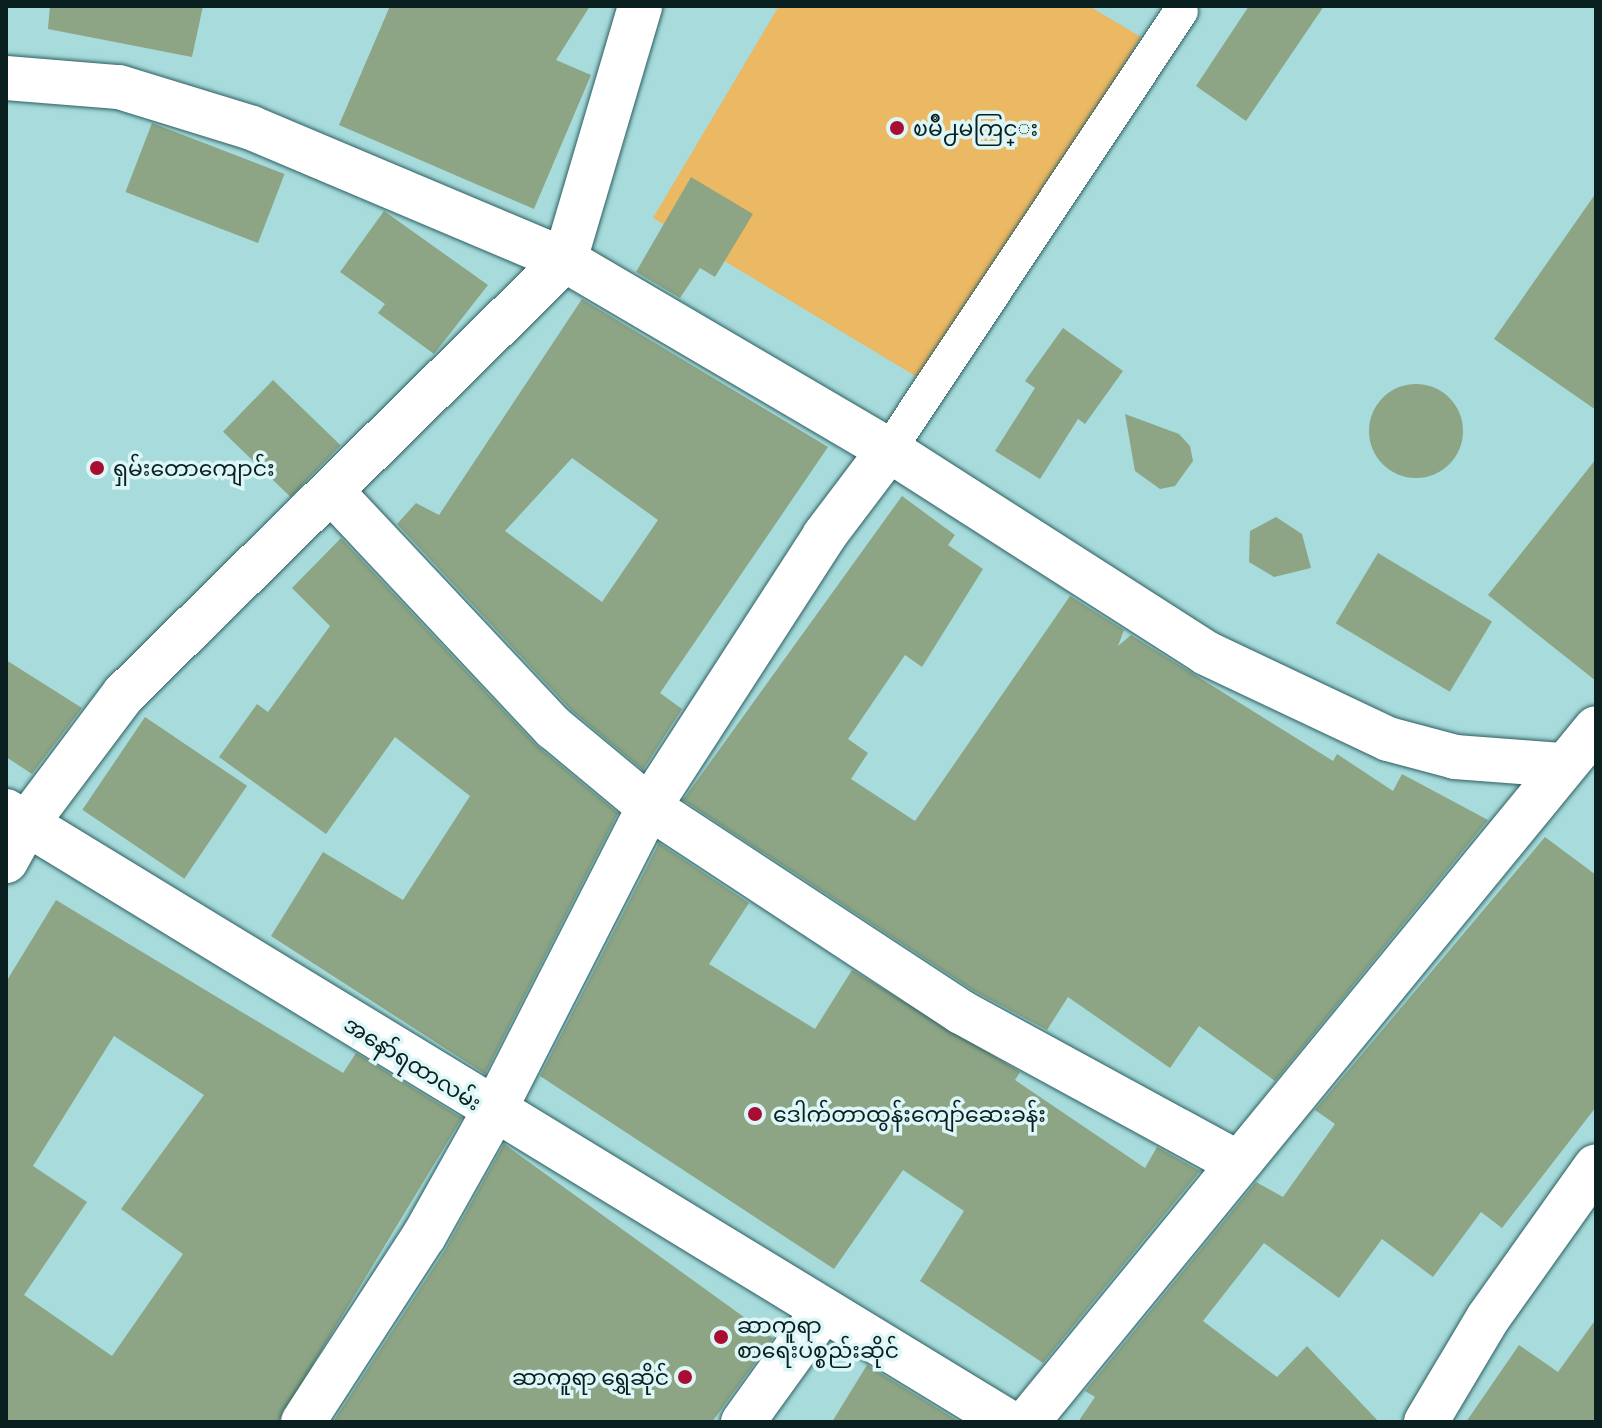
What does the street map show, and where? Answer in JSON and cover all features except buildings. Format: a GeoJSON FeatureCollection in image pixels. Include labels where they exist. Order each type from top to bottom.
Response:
{"type":"FeatureCollection","features":[{"type":"Feature","properties":{"kind":"street"},"geometry":{"type":"LineString","coordinates":[[6,861],[16,817],[124,694],[333,493],[565,260],[640,6]]}},
{"type":"Feature","properties":{"kind":"street"},"geometry":{"type":"LineString","coordinates":[[6,78],[119,87],[252,128],[565,260],[889,450],[1206,653],[1388,739],[1482,761],[1561,765]]}},
{"type":"Feature","properties":{"kind":"street"},"geometry":{"type":"LineString","coordinates":[[303,1422],[424,1236],[493,1113],[649,807],[824,536],[889,450]]}},
{"type":"Feature","properties":{"kind":"street"},"geometry":{"type":"LineString","coordinates":[[333,493],[554,728],[649,807],[961,1012],[1236,1162]]}},
{"type":"Feature","properties":{"kind":"street"},"geometry":{"type":"LineString","coordinates":[[1027,1422],[1236,1162],[1386,989],[1561,765],[1596,728]]}},
{"type":"Feature","properties":{"kind":"street","name":"အ‌နော်‌ရထာလမ်း"},"geometry":{"type":"LineString","coordinates":[[16,817],[821,1314],[1008,1422]]}},
{"type":"Feature","properties":{"kind":"street"},"geometry":{"type":"LineString","coordinates":[[1426,1422],[1488,1318],[1596,1166]]}},
{"type":"Feature","properties":{"kind":"street"},"geometry":{"type":"LineString","coordinates":[[743,1422],[821,1314]]}},
{"type":"Feature","properties":{"kind":"lane"},"geometry":{"type":"LineString","coordinates":[[889,450],[1181,11]]}},
{"type":"Feature","properties":{"kind":"shaded area","name":"ၿမိဳ႕မကြင္း"},"geometry":{"type":"Polygon","coordinates":[[[779,6],[1089,6],[1141,37],[932,386],[653,218],[779,6]]]}},
{"type":"Feature","properties":{"kind":"place","name":"ၿမိဳ႕မကြင္း"},"geometry":{"type":"Point","coordinates":[897,128]}},
{"type":"Feature","properties":{"kind":"place","name":"ရှမ်းတောကျောင်း"},"geometry":{"type":"Point","coordinates":[97,468]}},
{"type":"Feature","properties":{"kind":"place","name":"ဒေါက်တာထွန်းကျော်ဆေးခန်း"},"geometry":{"type":"Point","coordinates":[755,1114]}},
{"type":"Feature","properties":{"kind":"place","name":"ဆာကူရာ စာရေးပစ္စည်းဆိုင်"},"geometry":{"type":"Point","coordinates":[721,1337]}},
{"type":"Feature","properties":{"kind":"place","name":"ဆာကူရာ ရွှေဆိုင်"},"geometry":{"type":"Point","coordinates":[685,1377]}}]}
